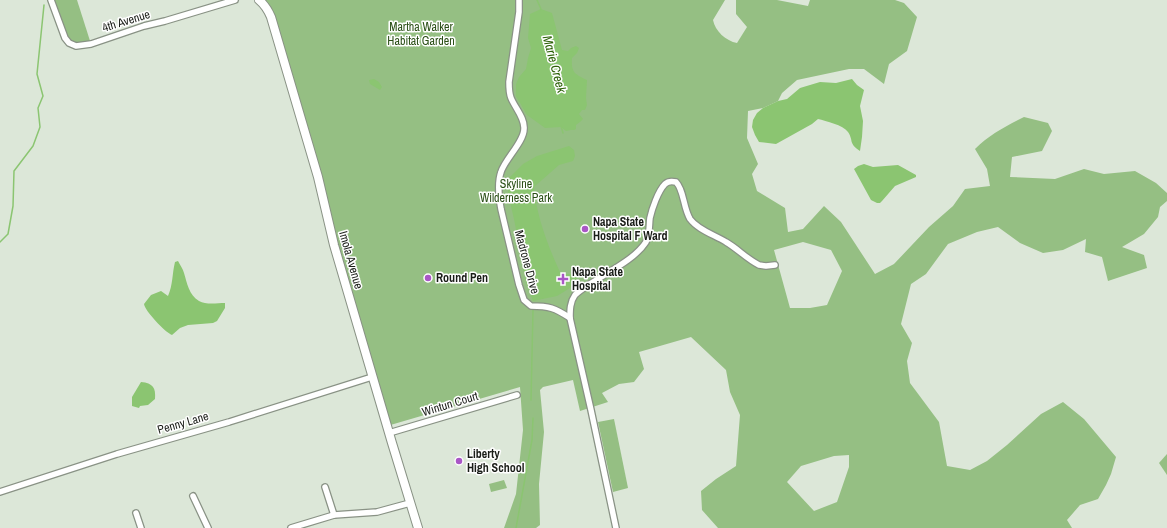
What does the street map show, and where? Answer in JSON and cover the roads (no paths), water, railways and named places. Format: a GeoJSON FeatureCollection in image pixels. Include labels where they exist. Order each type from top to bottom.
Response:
{"type":"FeatureCollection","features":[{"type":"Feature","properties":{"kind":"street","name":"4th Avenue"},"geometry":{"type":"LineString","coordinates":[[51,0],[65,38],[69,43],[76,46],[91,44],[144,26],[235,0]]}},
{"type":"Feature","properties":{"kind":"street","name":"Imola Avenue"},"geometry":{"type":"LineString","coordinates":[[259,0],[268,9],[271,17],[318,177],[334,245],[372,378],[418,528]]}},
{"type":"Feature","properties":{"kind":"street","name":"Madrone Drive"},"geometry":{"type":"LineString","coordinates":[[519,0],[519,12],[509,91],[523,122],[524,129],[523,136],[509,156],[501,172],[499,180],[499,198],[519,285],[524,300],[531,306],[550,307],[570,318]]}},
{"type":"Feature","properties":{"kind":"street"},"geometry":{"type":"LineString","coordinates":[[616,528],[570,318],[570,305],[576,295],[591,283],[615,270],[646,242],[649,231],[650,216],[655,202],[665,184],[670,181],[676,182],[679,186],[687,212],[695,224],[726,242],[759,265],[766,266],[775,264]]}},
{"type":"Feature","properties":{"kind":"street","name":"Penny Lane"},"geometry":{"type":"LineString","coordinates":[[0,492],[117,454],[229,422],[372,378]]}},
{"type":"Feature","properties":{"kind":"street","name":"Wintun Court"},"geometry":{"type":"LineString","coordinates":[[389,433],[517,395]]}},
{"type":"Feature","properties":{"kind":"street"},"geometry":{"type":"LineString","coordinates":[[326,487],[334,515]]}},
{"type":"Feature","properties":{"kind":"street"},"geometry":{"type":"LineString","coordinates":[[193,496],[208,528]]}},
{"type":"Feature","properties":{"kind":"street"},"geometry":{"type":"LineString","coordinates":[[291,528],[334,515],[377,512],[410,503]]}},
{"type":"Feature","properties":{"kind":"street"},"geometry":{"type":"LineString","coordinates":[[136,512],[141,528]]}},
{"type":"Feature","properties":{"kind":"water"},"geometry":{"type":"Polygon","coordinates":[[[541,9],[552,13],[562,50],[568,51],[576,46],[579,48],[577,53],[572,58],[572,67],[577,74],[587,80],[587,105],[585,110],[582,110],[579,114],[583,119],[576,125],[576,129],[574,130],[566,131],[561,127],[545,128],[527,115],[516,96],[516,84],[519,77],[526,69],[531,48],[528,38],[530,14],[541,9]]]}},
{"type":"Feature","properties":{"kind":"water"},"geometry":{"type":"Polygon","coordinates":[[[374,79],[379,82],[382,87],[380,90],[370,84],[369,80],[374,79]]]}},
{"type":"Feature","properties":{"kind":"water"},"geometry":{"type":"Polygon","coordinates":[[[852,79],[864,90],[860,106],[863,121],[860,151],[853,144],[850,135],[846,130],[842,127],[818,119],[812,124],[776,144],[759,142],[752,127],[753,120],[757,113],[763,108],[778,101],[787,99],[800,88],[820,82],[836,83],[852,79]]]}},
{"type":"Feature","properties":{"kind":"water"},"geometry":{"type":"Polygon","coordinates":[[[569,146],[574,150],[575,156],[573,161],[559,165],[534,187],[537,209],[544,232],[561,274],[580,274],[570,288],[557,296],[533,301],[526,283],[508,194],[509,178],[523,164],[537,156],[569,146]]]}},
{"type":"Feature","properties":{"kind":"water"},"geometry":{"type":"Polygon","coordinates":[[[864,164],[873,167],[898,165],[916,175],[916,177],[895,186],[880,203],[877,203],[871,200],[854,169],[864,164]]]}},
{"type":"Feature","properties":{"kind":"water"},"geometry":{"type":"Polygon","coordinates":[[[178,261],[193,296],[199,301],[205,303],[225,303],[225,308],[217,321],[213,323],[188,325],[180,328],[172,335],[156,321],[144,304],[151,295],[161,291],[168,296],[171,288],[175,262],[178,261]]]}},
{"type":"Feature","properties":{"kind":"water"},"geometry":{"type":"Polygon","coordinates":[[[141,382],[153,387],[155,399],[148,405],[140,406],[139,408],[132,406],[132,397],[141,382]]]}},
{"type":"Feature","properties":{"kind":"waterway","name":"Marie Creek"},"geometry":{"type":"LineString","coordinates":[[537,0],[541,9],[540,11]]}},
{"type":"Feature","properties":{"kind":"waterway"},"geometry":{"type":"LineString","coordinates":[[0,242],[8,234],[13,206],[14,171],[33,146],[40,127],[38,108],[43,96],[37,74],[44,5]]}},
{"type":"Feature","properties":{"kind":"waterway","name":"Marie Creek"},"geometry":{"type":"LineString","coordinates":[[561,126],[563,133]]}},
{"type":"Feature","properties":{"kind":"waterway","name":"Marie Creek"},"geometry":{"type":"LineString","coordinates":[[531,400],[533,310]]}},
{"type":"Feature","properties":{"kind":"waterway","name":"Marie Creek"},"geometry":{"type":"LineString","coordinates":[[516,528],[532,440],[533,418]]}},
{"type":"Feature","properties":{"kind":"place","name":"Napa State Hospital F Ward"},"geometry":{"type":"Point","coordinates":[585,229]}},
{"type":"Feature","properties":{"kind":"place","name":"Round Pen"},"geometry":{"type":"Point","coordinates":[428,278]}},
{"type":"Feature","properties":{"kind":"place","name":"Napa State Hospital"},"geometry":{"type":"Point","coordinates":[563,279]}},
{"type":"Feature","properties":{"kind":"place","name":"Liberty High School"},"geometry":{"type":"Point","coordinates":[459,461]}},
{"type":"Feature","properties":{"kind":"park label","name":"Martha Walker Habitat Garden"},"geometry":{"type":"Point","coordinates":[421,34]}},
{"type":"Feature","properties":{"kind":"park label","name":"Skyline Wilderness Park"},"geometry":{"type":"Point","coordinates":[516,191]}}]}
